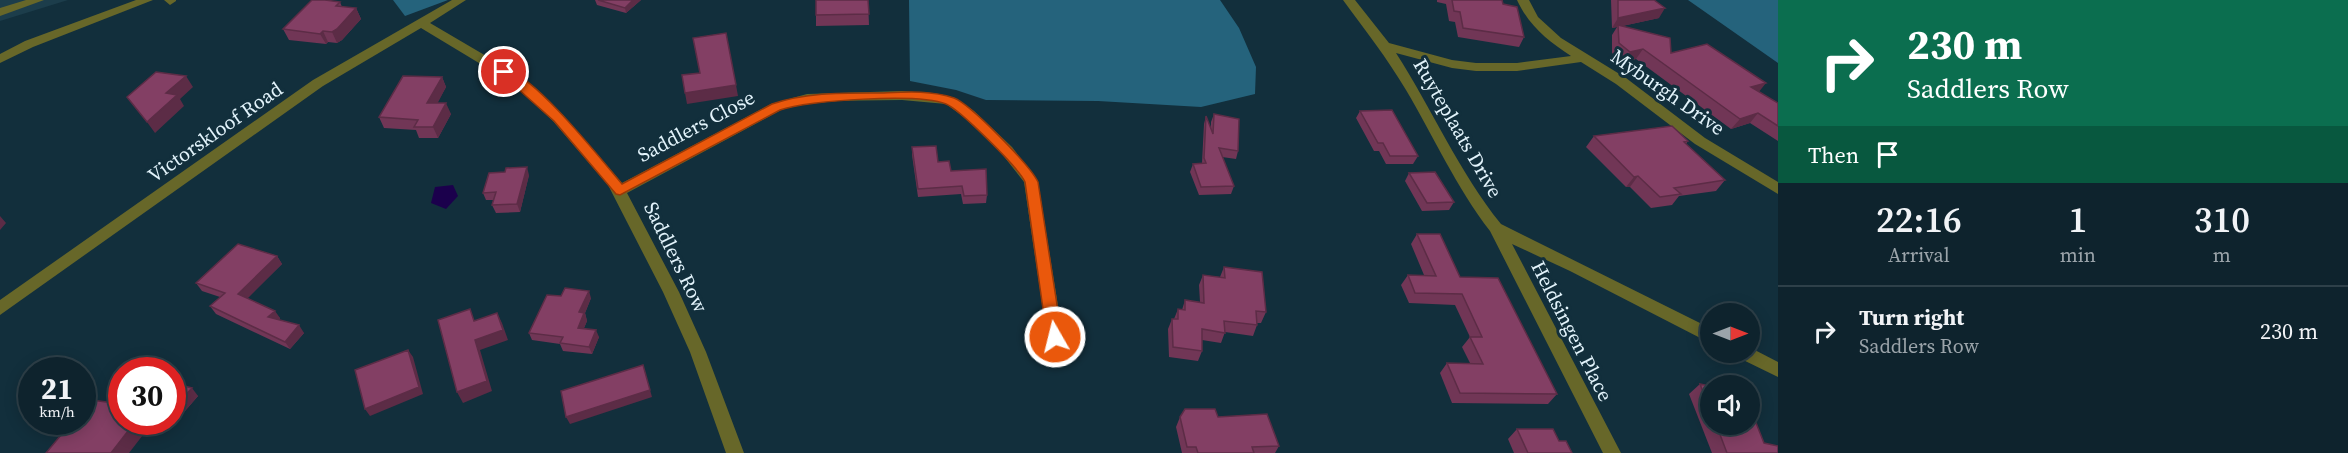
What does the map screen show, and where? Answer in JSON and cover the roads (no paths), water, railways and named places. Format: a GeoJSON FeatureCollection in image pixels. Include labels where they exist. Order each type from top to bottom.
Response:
{"type":"FeatureCollection","features":[{"type":"Feature","properties":{"kind":"street"},"geometry":{"type":"LineString","coordinates":[[0,12],[39,0]]}},
{"type":"Feature","properties":{"kind":"street"},"geometry":{"type":"LineString","coordinates":[[0,58],[29,44],[147,0]]}},
{"type":"Feature","properties":{"kind":"street","name":"Victorskloof Road"},"geometry":{"type":"LineString","coordinates":[[0,309],[318,83],[460,0]]}},
{"type":"Feature","properties":{"kind":"street","name":"Ruyteplaats Drive"},"geometry":{"type":"LineString","coordinates":[[1349,0],[1385,46],[1413,90],[1473,199],[1496,228],[1700,331]]}},
{"type":"Feature","properties":{"kind":"street"},"geometry":{"type":"LineString","coordinates":[[1524,0],[1529,15],[1542,29],[1583,58]]}},
{"type":"Feature","properties":{"kind":"street","name":"Saddlers Row"},"geometry":{"type":"LineString","coordinates":[[422,23],[517,80],[558,118],[620,190],[698,352],[735,453]]}},
{"type":"Feature","properties":{"kind":"street","name":"Myburgh Drive"},"geometry":{"type":"LineString","coordinates":[[1385,46],[1452,64],[1476,67],[1510,68],[1583,58],[1621,81],[1700,141],[1778,189]]}},
{"type":"Feature","properties":{"kind":"street","name":"Saddlers Close"},"geometry":{"type":"LineString","coordinates":[[620,190],[776,107],[794,100],[820,97],[896,96],[933,97],[948,100],[958,105],[1027,173],[1031,182],[1055,337]]}},
{"type":"Feature","properties":{"kind":"street","name":"Heldsingen Place"},"geometry":{"type":"LineString","coordinates":[[1496,228],[1612,453]]}},
{"type":"Feature","properties":{"kind":"street"},"geometry":{"type":"LineString","coordinates":[[1760,361],[1778,370]]}}]}
